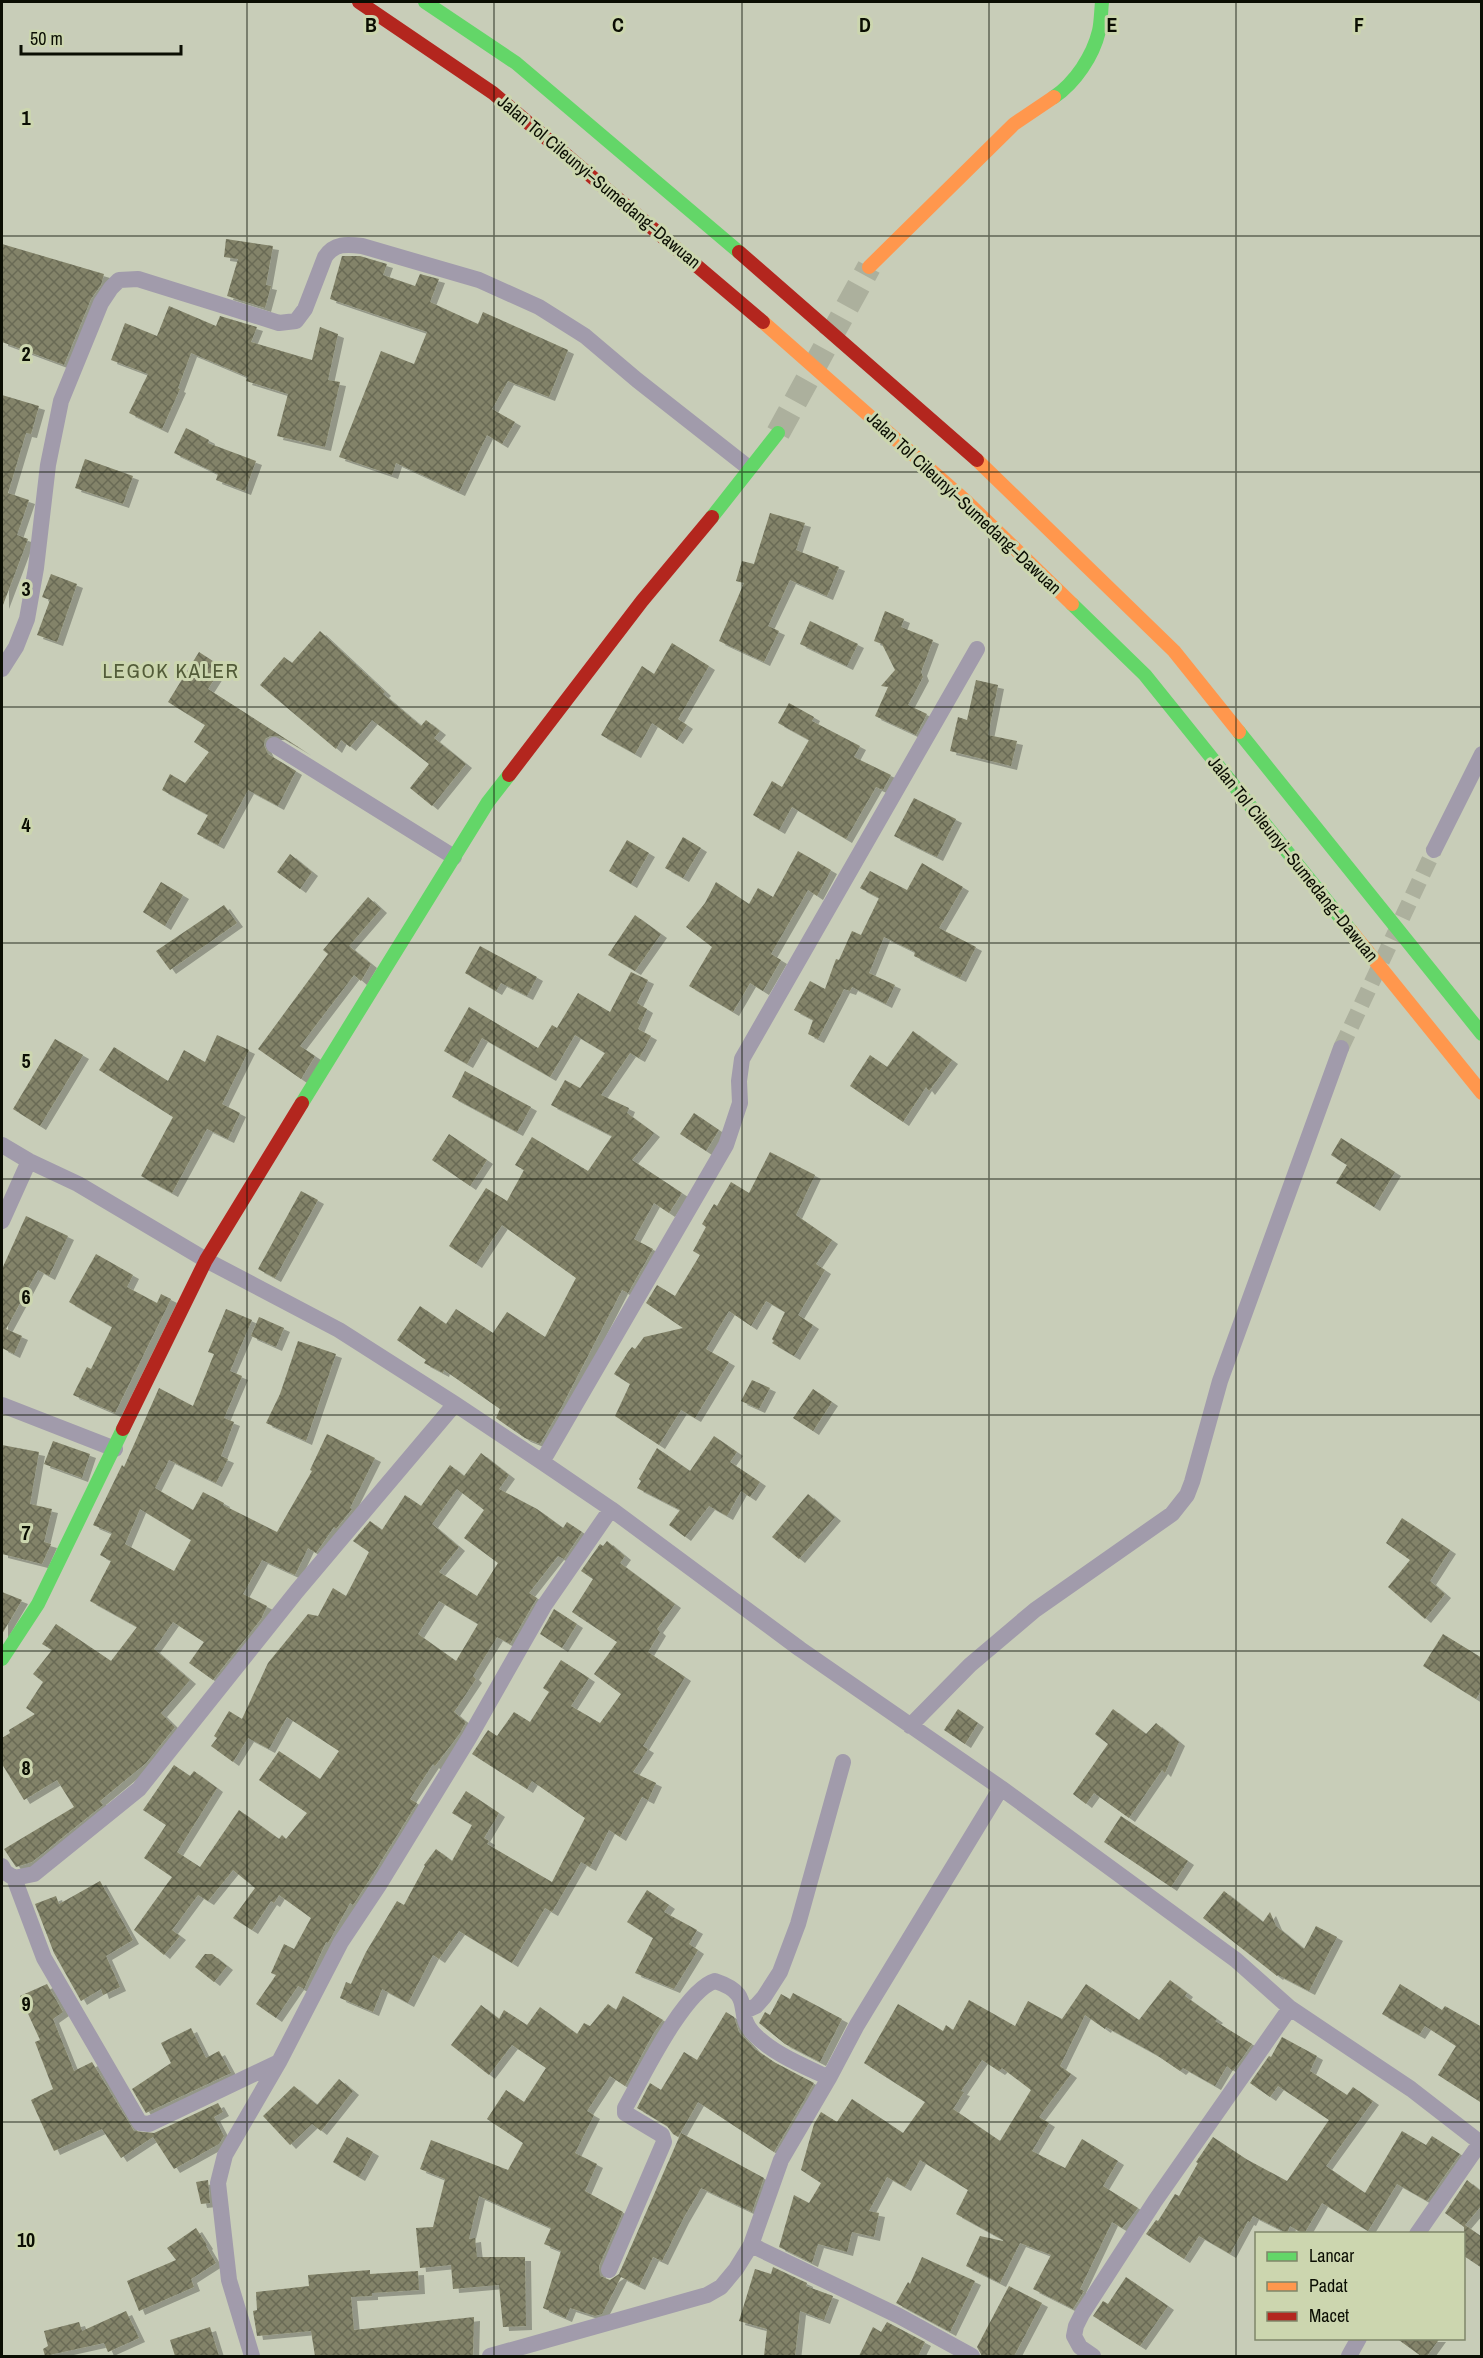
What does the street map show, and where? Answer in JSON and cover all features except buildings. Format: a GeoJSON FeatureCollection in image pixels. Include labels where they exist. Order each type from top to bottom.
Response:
{"type":"FeatureCollection","features":[{"type":"Feature","properties":{"kind":"main road","name":"Jalan Tol Cileunyi–Sumedang–Dawuan"},"geometry":{"type":"LineString","coordinates":[[358,2],[493,93],[775,332],[976,510],[1145,675],[1482,1094]]}},
{"type":"Feature","properties":{"kind":"main road","name":"Jalan Tol Cileunyi–Sumedang–Dawuan"},"geometry":{"type":"LineString","coordinates":[[425,2],[516,63],[795,300],[992,472],[1174,651],[1482,1034]]}},
{"type":"Feature","properties":{"kind":"main road"},"geometry":{"type":"LineString","coordinates":[[869,267],[1014,124],[1066,89],[1087,60],[1099,31],[1102,2]]}},
{"type":"Feature","properties":{"kind":"main road"},"geometry":{"type":"LineString","coordinates":[[2,1659],[38,1604],[206,1260],[454,856],[495,792],[642,601],[706,525],[778,433]]}},
{"type":"Feature","properties":{"kind":"street"},"geometry":{"type":"LineString","coordinates":[[2,669],[16,647],[27,619],[36,568],[48,465],[61,401],[101,303],[119,280],[138,279],[279,323],[296,321],[305,309],[325,257],[329,250],[337,246],[347,244],[362,246],[479,280],[539,307],[585,336],[749,468]]}},
{"type":"Feature","properties":{"kind":"street"},"geometry":{"type":"LineString","coordinates":[[542,1462],[726,1145],[740,1103],[739,1080],[742,1059],[977,649]]}},
{"type":"Feature","properties":{"kind":"street"},"geometry":{"type":"LineString","coordinates":[[274,745],[454,856]]}},
{"type":"Feature","properties":{"kind":"street"},"geometry":{"type":"LineString","coordinates":[[1434,850],[1482,754]]}},
{"type":"Feature","properties":{"kind":"street"},"geometry":{"type":"LineString","coordinates":[[910,1726],[970,1665],[1035,1611],[1172,1514],[1187,1495],[1220,1381],[1341,1047]]}},
{"type":"Feature","properties":{"kind":"street"},"geometry":{"type":"LineString","coordinates":[[2,1145],[29,1161],[78,1184],[206,1260],[339,1330],[542,1462],[610,1509],[790,1642],[1001,1788],[1236,1960],[1290,2008],[1411,2089],[1481,2143],[1418,2232]]}},
{"type":"Feature","properties":{"kind":"street"},"geometry":{"type":"LineString","coordinates":[[2,1221],[29,1161]]}},
{"type":"Feature","properties":{"kind":"street"},"geometry":{"type":"LineString","coordinates":[[14,1878],[34,1874],[139,1789],[297,1591],[455,1404]]}},
{"type":"Feature","properties":{"kind":"street"},"geometry":{"type":"LineString","coordinates":[[2,1405],[115,1449]]}},
{"type":"Feature","properties":{"kind":"street"},"geometry":{"type":"LineString","coordinates":[[252,2356],[229,2280],[218,2183],[225,2155],[279,2062],[341,1942],[380,1885],[469,1738],[544,1606],[610,1509]]}},
{"type":"Feature","properties":{"kind":"street"},"geometry":{"type":"LineString","coordinates":[[745,2011],[756,2006],[780,1972],[798,1924],[843,1762]]}},
{"type":"Feature","properties":{"kind":"street"},"geometry":{"type":"LineString","coordinates":[[490,2356],[707,2295],[721,2287],[751,2245],[781,2160],[857,2025],[1001,1788]]}},
{"type":"Feature","properties":{"kind":"street"},"geometry":{"type":"LineString","coordinates":[[2,1866],[5,1872],[14,1878],[44,1958],[140,2123],[149,2124],[279,2062]]}},
{"type":"Feature","properties":{"kind":"street"},"geometry":{"type":"LineString","coordinates":[[609,2270],[664,2142],[662,2135],[625,2113],[625,2108],[677,2016],[708,1983],[715,1981],[739,1993],[746,2022],[751,2031],[764,2043],[829,2078]]}},
{"type":"Feature","properties":{"kind":"street"},"geometry":{"type":"LineString","coordinates":[[1093,2356],[1080,2347],[1074,2336],[1082,2314],[1155,2201],[1290,2008]]}},
{"type":"Feature","properties":{"kind":"street"},"geometry":{"type":"LineString","coordinates":[[751,2245],[899,2316],[972,2356]]}},
{"type":"Feature","properties":{"kind":"street"},"geometry":{"type":"LineString","coordinates":[[1349,2356],[1358,2340]]}},
{"type":"Feature","properties":{"kind":"tunnel"},"geometry":{"type":"LineString","coordinates":[[778,433],[869,267]]}},
{"type":"Feature","properties":{"kind":"tunnel"},"geometry":{"type":"LineString","coordinates":[[1341,1048],[1434,850]]}},
{"type":"Feature","properties":{"kind":"traffic: fast"},"geometry":{"type":"LineString","coordinates":[[425,2],[516,63],[739,252]]}},
{"type":"Feature","properties":{"kind":"traffic: fast"},"geometry":{"type":"LineString","coordinates":[[1054,97],[1076,77],[1092,50],[1099,31],[1102,2]]}},
{"type":"Feature","properties":{"kind":"traffic: fast"},"geometry":{"type":"LineString","coordinates":[[712,517],[778,433]]}},
{"type":"Feature","properties":{"kind":"traffic: fast"},"geometry":{"type":"LineString","coordinates":[[1072,604],[1145,675],[1351,931]]}},
{"type":"Feature","properties":{"kind":"traffic: fast"},"geometry":{"type":"LineString","coordinates":[[1239,732],[1482,1034]]}},
{"type":"Feature","properties":{"kind":"traffic: fast"},"geometry":{"type":"LineString","coordinates":[[302,1103],[488,802],[509,775]]}},
{"type":"Feature","properties":{"kind":"traffic: fast"},"geometry":{"type":"LineString","coordinates":[[2,1659],[38,1604],[123,1429]]}},
{"type":"Feature","properties":{"kind":"traffic: slow"},"geometry":{"type":"LineString","coordinates":[[869,267],[1014,124],[1054,97]]}},
{"type":"Feature","properties":{"kind":"traffic: slow"},"geometry":{"type":"LineString","coordinates":[[763,322],[967,502],[1072,604]]}},
{"type":"Feature","properties":{"kind":"traffic: slow"},"geometry":{"type":"LineString","coordinates":[[977,460],[1174,651],[1239,732]]}},
{"type":"Feature","properties":{"kind":"traffic: slow"},"geometry":{"type":"LineString","coordinates":[[1351,931],[1482,1093]]}},
{"type":"Feature","properties":{"kind":"traffic: jam"},"geometry":{"type":"LineString","coordinates":[[359,2],[493,93],[763,322]]}},
{"type":"Feature","properties":{"kind":"traffic: jam"},"geometry":{"type":"LineString","coordinates":[[739,252],[977,460]]}},
{"type":"Feature","properties":{"kind":"traffic: jam"},"geometry":{"type":"LineString","coordinates":[[509,775],[642,601],[712,517]]}},
{"type":"Feature","properties":{"kind":"traffic: jam"},"geometry":{"type":"LineString","coordinates":[[123,1429],[206,1260],[302,1103]]}},
{"type":"Feature","properties":{"kind":"district","name":"LEGOK KALER"},"geometry":{"type":"Point","coordinates":[171,671]}}]}
